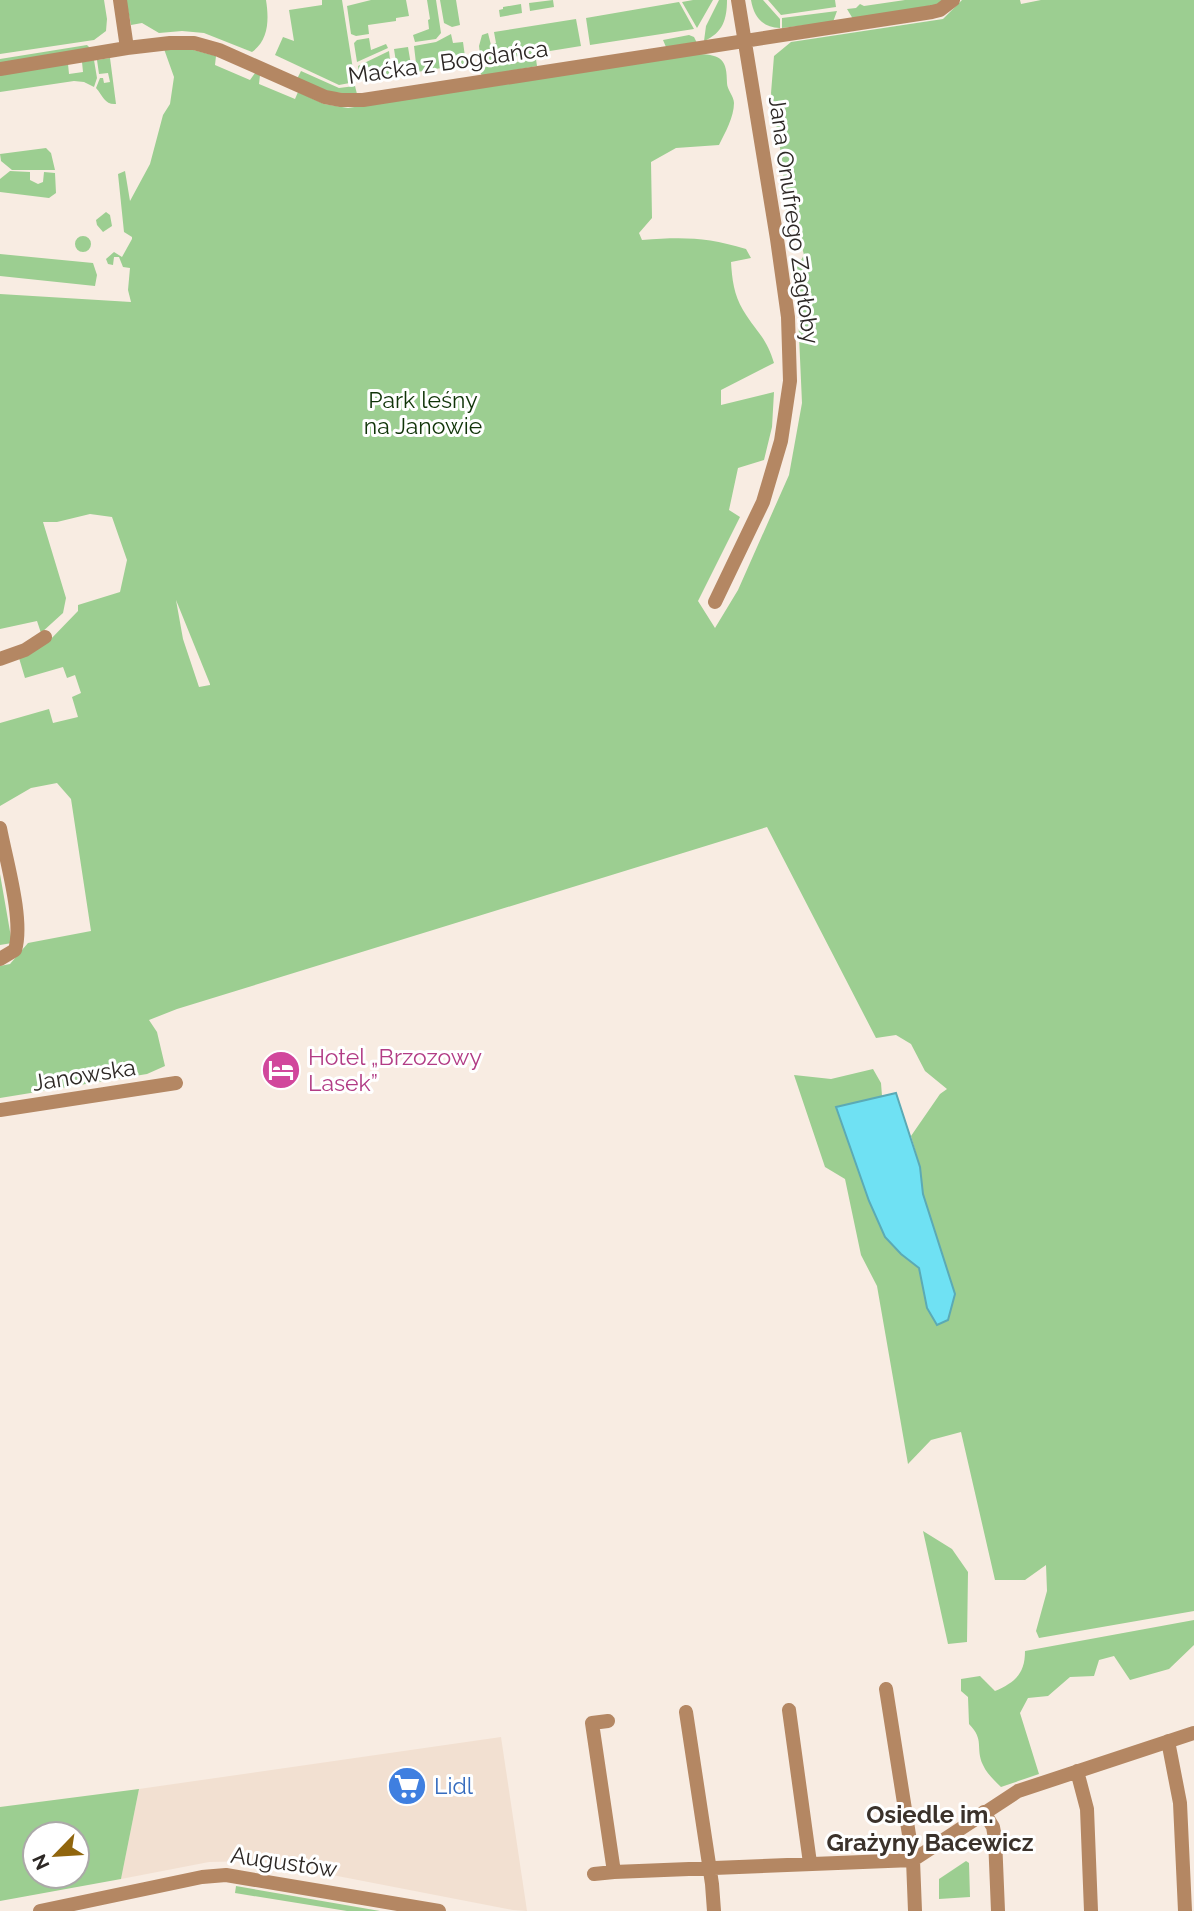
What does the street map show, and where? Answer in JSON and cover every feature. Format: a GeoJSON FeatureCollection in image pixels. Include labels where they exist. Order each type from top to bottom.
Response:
{"type":"FeatureCollection","features":[{"type":"Feature","properties":{"kind":"street"},"geometry":{"type":"LineString","coordinates":[[120,0],[127,48]]}},
{"type":"Feature","properties":{"kind":"street","name":"Jana Onufrego Zagłoby"},"geometry":{"type":"LineString","coordinates":[[715,602],[763,502],[781,441],[790,381],[788,317],[778,239],[738,0]]}},
{"type":"Feature","properties":{"kind":"street","name":"Maćka z Bogdańca"},"geometry":{"type":"LineString","coordinates":[[0,69],[127,48],[182,42],[205,45],[325,97],[351,101],[933,12],[953,0]]}},
{"type":"Feature","properties":{"kind":"street"},"geometry":{"type":"LineString","coordinates":[[0,659],[25,650],[45,637]]}},
{"type":"Feature","properties":{"kind":"street"},"geometry":{"type":"LineString","coordinates":[[0,828],[18,921],[15,950],[0,959]]}},
{"type":"Feature","properties":{"kind":"street","name":"Janowska"},"geometry":{"type":"LineString","coordinates":[[0,1110],[176,1083]]}},
{"type":"Feature","properties":{"kind":"street"},"geometry":{"type":"LineString","coordinates":[[886,1689],[913,1860],[915,1911]]}},
{"type":"Feature","properties":{"kind":"street"},"geometry":{"type":"LineString","coordinates":[[789,1710],[810,1863]]}},
{"type":"Feature","properties":{"kind":"street"},"geometry":{"type":"LineString","coordinates":[[686,1712],[714,1911]]}},
{"type":"Feature","properties":{"kind":"street"},"geometry":{"type":"LineString","coordinates":[[608,1721],[592,1723],[614,1872]]}},
{"type":"Feature","properties":{"kind":"street"},"geometry":{"type":"LineString","coordinates":[[594,1874],[913,1860],[1018,1791],[1194,1733]]}},
{"type":"Feature","properties":{"kind":"street"},"geometry":{"type":"LineString","coordinates":[[1168,1741],[1180,1803],[1185,1911]]}},
{"type":"Feature","properties":{"kind":"street"},"geometry":{"type":"LineString","coordinates":[[1077,1771],[1087,1809],[1091,1911]]}},
{"type":"Feature","properties":{"kind":"street"},"geometry":{"type":"LineString","coordinates":[[984,1812],[993,1827],[995,1839],[998,1911]]}},
{"type":"Feature","properties":{"kind":"street","name":"Augustów"},"geometry":{"type":"LineString","coordinates":[[40,1911],[202,1877],[226,1875],[439,1911]]}},
{"type":"Feature","properties":{"kind":"shaded area"},"geometry":{"type":"Polygon","coordinates":[[[501,1737],[527,1911],[260,1861],[209,1862],[121,1879],[139,1789],[501,1737]]]}},
{"type":"Feature","properties":{"kind":"green space"},"geometry":{"type":"Polygon","coordinates":[[[0,0],[104,0],[106,31],[94,40],[0,54],[0,0]]]}},
{"type":"Feature","properties":{"kind":"green space"},"geometry":{"type":"Polygon","coordinates":[[[126,0],[266,0],[265,35],[252,52],[204,33],[159,33],[142,23],[131,25],[126,0]]]}},
{"type":"Feature","properties":{"kind":"green space"},"geometry":{"type":"Polygon","coordinates":[[[322,0],[342,0],[355,82],[339,85],[275,55],[283,37],[294,41],[289,10],[322,5],[322,0]]]}},
{"type":"Feature","properties":{"kind":"green space"},"geometry":{"type":"Polygon","coordinates":[[[371,0],[406,0],[409,16],[368,25],[369,34],[351,34],[347,6],[371,0]]]}},
{"type":"Feature","properties":{"kind":"green space"},"geometry":{"type":"Polygon","coordinates":[[[427,0],[436,0],[441,33],[436,39],[415,42],[413,35],[429,29],[427,0]]]}},
{"type":"Feature","properties":{"kind":"green space"},"geometry":{"type":"Polygon","coordinates":[[[440,0],[456,0],[460,25],[452,27],[444,23],[440,0]]]}},
{"type":"Feature","properties":{"kind":"green space"},"geometry":{"type":"Polygon","coordinates":[[[553,0],[554,7],[530,11],[529,3],[553,0]]]}},
{"type":"Feature","properties":{"kind":"green space"},"geometry":{"type":"Polygon","coordinates":[[[713,0],[697,28],[682,2],[713,0]]]}},
{"type":"Feature","properties":{"kind":"green space"},"geometry":{"type":"Polygon","coordinates":[[[719,0],[727,0],[725,19],[720,30],[704,41],[706,26],[719,0]]]}},
{"type":"Feature","properties":{"kind":"green space"},"geometry":{"type":"Polygon","coordinates":[[[751,0],[763,0],[780,19],[780,28],[768,26],[760,20],[751,0]]]}},
{"type":"Feature","properties":{"kind":"green space"},"geometry":{"type":"Polygon","coordinates":[[[768,0],[835,0],[836,7],[781,15],[768,0]]]}},
{"type":"Feature","properties":{"kind":"green space"},"geometry":{"type":"Polygon","coordinates":[[[905,0],[946,0],[940,4],[853,19],[847,9],[856,8],[860,4],[864,6],[905,0]]]}},
{"type":"Feature","properties":{"kind":"green space","name":"Park leśny na Janowie"},"geometry":{"type":"Polygon","coordinates":[[[962,0],[1020,0],[1021,4],[1041,0],[1194,0],[1194,1611],[1039,1638],[1036,1631],[1047,1591],[1046,1565],[1025,1580],[995,1580],[961,1432],[931,1440],[908,1464],[877,1286],[861,1255],[845,1179],[825,1167],[794,1075],[831,1079],[873,1069],[881,1083],[882,1096],[836,1107],[869,1201],[901,1254],[919,1268],[927,1308],[955,1294],[923,1194],[920,1167],[911,1136],[940,1094],[947,1089],[925,1071],[911,1044],[896,1035],[876,1038],[767,827],[177,1009],[149,1020],[157,1032],[165,1066],[147,1074],[0,1098],[0,966],[10,964],[28,943],[91,931],[71,799],[57,783],[31,788],[0,806],[0,723],[49,709],[53,723],[78,717],[72,697],[81,693],[75,675],[67,678],[63,667],[25,678],[19,658],[47,643],[78,611],[78,605],[120,592],[127,560],[112,517],[90,514],[57,522],[43,522],[66,598],[63,613],[41,633],[37,621],[0,629],[0,294],[131,302],[128,290],[130,268],[123,267],[119,257],[114,257],[113,265],[108,264],[106,259],[114,252],[122,257],[132,239],[124,232],[118,174],[125,171],[130,201],[150,164],[163,115],[170,104],[174,77],[164,49],[186,48],[216,56],[215,65],[250,80],[255,73],[260,75],[259,84],[295,99],[298,92],[324,104],[348,108],[699,54],[722,60],[726,69],[727,86],[734,103],[719,145],[676,148],[651,162],[652,218],[639,233],[642,240],[694,239],[746,249],[751,258],[731,262],[734,287],[740,304],[764,340],[774,363],[721,390],[721,405],[774,392],[772,427],[764,460],[738,468],[729,510],[740,517],[698,601],[715,628],[738,590],[789,475],[802,403],[796,269],[804,255],[798,232],[787,226],[782,160],[771,93],[774,56],[791,42],[943,19],[962,0]],[[176,600],[183,639],[199,687],[210,685],[176,600]]]}},
{"type":"Feature","properties":{"kind":"green space"},"geometry":{"type":"Polygon","coordinates":[[[679,2],[694,29],[590,45],[586,18],[679,2]]]}},
{"type":"Feature","properties":{"kind":"green space"},"geometry":{"type":"Polygon","coordinates":[[[521,4],[522,13],[500,17],[499,10],[503,7],[521,4]]]}},
{"type":"Feature","properties":{"kind":"green space"},"geometry":{"type":"Polygon","coordinates":[[[837,11],[833,22],[782,28],[782,18],[837,11]]]}},
{"type":"Feature","properties":{"kind":"green space"},"geometry":{"type":"Polygon","coordinates":[[[576,19],[581,46],[481,62],[479,46],[482,35],[488,33],[491,45],[496,43],[494,32],[576,19]]]}},
{"type":"Feature","properties":{"kind":"green space"},"geometry":{"type":"Polygon","coordinates":[[[451,34],[453,43],[463,42],[466,64],[417,72],[414,46],[436,42],[451,34]]]}},
{"type":"Feature","properties":{"kind":"green space"},"geometry":{"type":"Polygon","coordinates":[[[689,35],[694,37],[697,43],[666,47],[663,40],[689,35]]]}},
{"type":"Feature","properties":{"kind":"green space"},"geometry":{"type":"Polygon","coordinates":[[[369,38],[371,50],[386,44],[388,48],[357,62],[354,43],[369,38]]]}},
{"type":"Feature","properties":{"kind":"green space"},"geometry":{"type":"Polygon","coordinates":[[[87,45],[91,49],[0,63],[0,59],[87,45]]]}},
{"type":"Feature","properties":{"kind":"green space"},"geometry":{"type":"Polygon","coordinates":[[[408,47],[412,71],[398,75],[394,49],[408,47]]]}},
{"type":"Feature","properties":{"kind":"green space"},"geometry":{"type":"Polygon","coordinates":[[[389,51],[392,76],[360,81],[358,66],[389,51]]]}},
{"type":"Feature","properties":{"kind":"green space"},"geometry":{"type":"Polygon","coordinates":[[[110,58],[116,104],[107,101],[96,88],[100,78],[103,78],[104,83],[110,82],[108,73],[99,74],[97,60],[110,58]]]}},
{"type":"Feature","properties":{"kind":"green space"},"geometry":{"type":"Polygon","coordinates":[[[536,59],[537,66],[482,76],[478,68],[536,59]]]}},
{"type":"Feature","properties":{"kind":"green space"},"geometry":{"type":"Polygon","coordinates":[[[94,60],[97,78],[94,87],[74,81],[0,92],[0,75],[68,64],[69,74],[83,72],[82,62],[94,60]]]}},
{"type":"Feature","properties":{"kind":"green space"},"geometry":{"type":"Polygon","coordinates":[[[301,71],[339,88],[355,86],[357,94],[328,92],[297,79],[301,71]]]}},
{"type":"Feature","properties":{"kind":"green space"},"geometry":{"type":"Polygon","coordinates":[[[46,148],[51,153],[55,170],[12,170],[1,161],[0,154],[46,148]]]}},
{"type":"Feature","properties":{"kind":"green space"},"geometry":{"type":"Polygon","coordinates":[[[10,171],[30,172],[30,180],[38,184],[43,182],[44,172],[55,173],[56,193],[49,198],[0,192],[0,179],[10,171]]]}},
{"type":"Feature","properties":{"kind":"green space"},"geometry":{"type":"Polygon","coordinates":[[[106,212],[110,215],[112,226],[103,232],[96,220],[106,212]]]}},
{"type":"Feature","properties":{"kind":"green space"},"geometry":{"type":"Polygon","coordinates":[[[80,236],[86,236],[91,244],[89,250],[80,252],[75,247],[75,241],[80,236]]]}},
{"type":"Feature","properties":{"kind":"green space"},"geometry":{"type":"Polygon","coordinates":[[[0,254],[93,263],[97,275],[95,286],[0,276],[0,254]]]}},
{"type":"Feature","properties":{"kind":"green space"},"geometry":{"type":"Polygon","coordinates":[[[0,874],[12,943],[0,945],[0,874]]]}},
{"type":"Feature","properties":{"kind":"green space"},"geometry":{"type":"Polygon","coordinates":[[[923,1531],[952,1549],[968,1572],[967,1642],[948,1644],[923,1531]]]}},
{"type":"Feature","properties":{"kind":"green space"},"geometry":{"type":"Polygon","coordinates":[[[1194,1620],[1194,1645],[1169,1669],[1130,1680],[1114,1656],[1099,1660],[1094,1676],[1070,1677],[1048,1696],[1028,1698],[1020,1713],[1039,1774],[1001,1787],[987,1771],[981,1759],[977,1735],[969,1724],[968,1697],[961,1691],[961,1679],[980,1676],[995,1691],[1008,1684],[1021,1671],[1025,1651],[1194,1620]]]}},
{"type":"Feature","properties":{"kind":"green space"},"geometry":{"type":"Polygon","coordinates":[[[139,1789],[121,1879],[91,1884],[91,1820],[21,1820],[21,1890],[60,1890],[0,1901],[0,1807],[139,1789]]]}},
{"type":"Feature","properties":{"kind":"green space"},"geometry":{"type":"Polygon","coordinates":[[[966,1861],[969,1863],[970,1897],[939,1899],[939,1879],[966,1861]]]}},
{"type":"Feature","properties":{"kind":"green space"},"geometry":{"type":"Polygon","coordinates":[[[236,1886],[380,1911],[347,1911],[235,1893],[236,1886]]]}},
{"type":"Feature","properties":{"kind":"water"},"geometry":{"type":"Polygon","coordinates":[[[896,1093],[920,1167],[923,1194],[955,1294],[948,1320],[937,1325],[927,1308],[919,1268],[885,1237],[869,1201],[836,1107],[896,1093]]]}},
{"type":"Feature","properties":{"kind":"place","name":"Hotel „Brzozowy Lasek”"},"geometry":{"type":"Point","coordinates":[281,1070]}},
{"type":"Feature","properties":{"kind":"place","name":"Lidl"},"geometry":{"type":"Point","coordinates":[407,1786]}},
{"type":"Feature","properties":{"kind":"district","name":"Osiedle im. Grażyny Bacewicz"},"geometry":{"type":"Point","coordinates":[930,1829]}}]}
